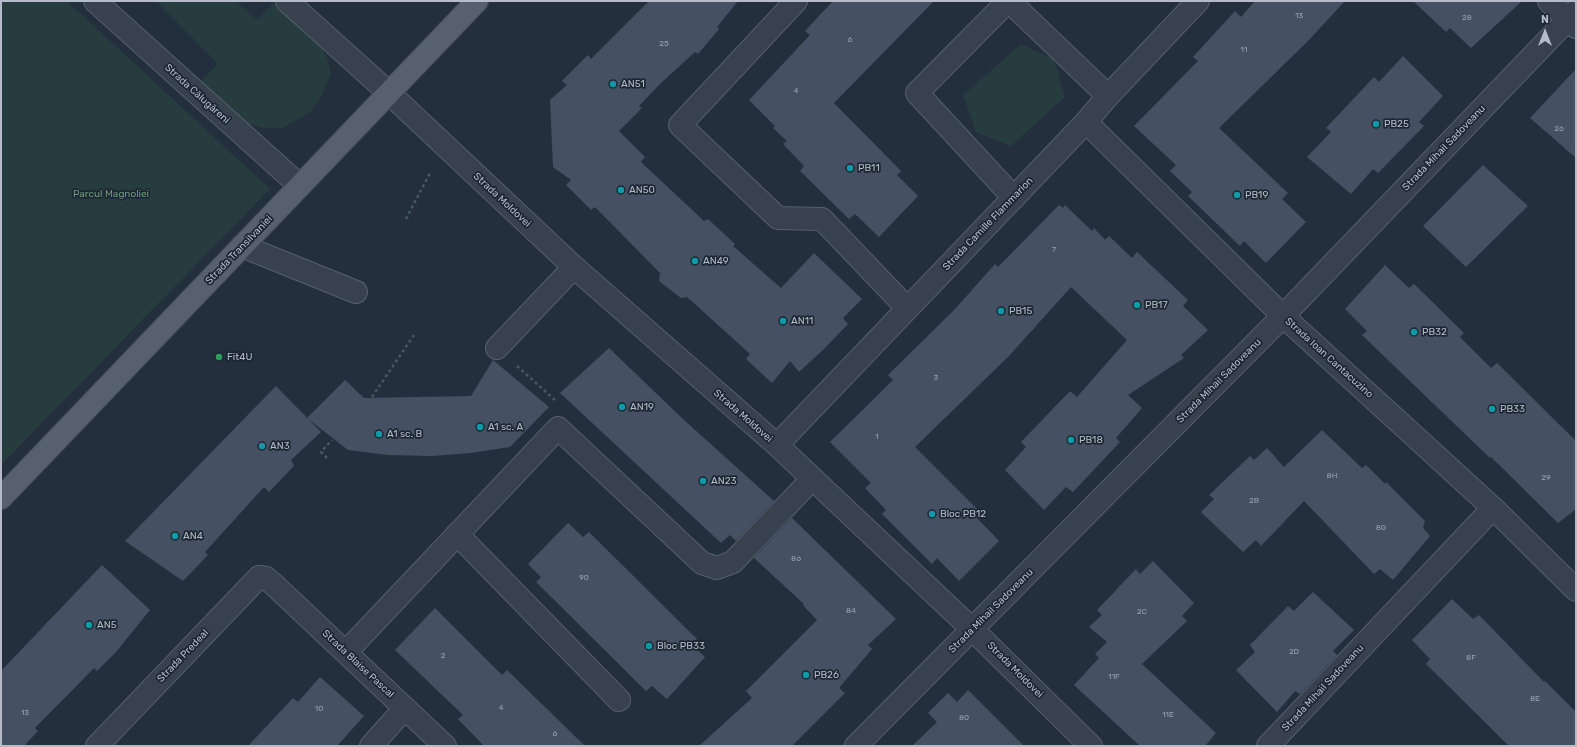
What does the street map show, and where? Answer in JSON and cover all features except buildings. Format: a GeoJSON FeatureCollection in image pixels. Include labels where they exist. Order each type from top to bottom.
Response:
{"type":"FeatureCollection","features":[{"type":"Feature","properties":{"kind":"main road","name":"Strada Transilvaniei"},"geometry":{"type":"LineString","coordinates":[[1,498],[477,1]]}},
{"type":"Feature","properties":{"kind":"street","name":"Strada Călugăreni"},"geometry":{"type":"LineString","coordinates":[[95,1],[300,186]]}},
{"type":"Feature","properties":{"kind":"street"},"geometry":{"type":"LineString","coordinates":[[287,1],[389,93]]}},
{"type":"Feature","properties":{"kind":"street"},"geometry":{"type":"LineString","coordinates":[[796,1],[680,125],[778,218],[822,219],[907,308]]}},
{"type":"Feature","properties":{"kind":"street"},"geometry":{"type":"LineString","coordinates":[[1014,198],[917,92],[1009,1],[1108,96]]}},
{"type":"Feature","properties":{"kind":"street","name":"Strada Camille Flammarion"},"geometry":{"type":"LineString","coordinates":[[777,445],[1014,198],[1198,1]]}},
{"type":"Feature","properties":{"kind":"street"},"geometry":{"type":"LineString","coordinates":[[1549,1],[1573,19]]}},
{"type":"Feature","properties":{"kind":"street","name":"Strada Mihail Sadoveanu"},"geometry":{"type":"LineString","coordinates":[[856,746],[973,630],[1283,316],[1573,19]]}},
{"type":"Feature","properties":{"kind":"street","name":"Strada Moldovei"},"geometry":{"type":"LineString","coordinates":[[389,93],[574,267],[777,445],[973,630],[1091,746]]}},
{"type":"Feature","properties":{"kind":"street","name":"Strada Ioan Cantacuzino"},"geometry":{"type":"LineString","coordinates":[[1086,122],[1283,316],[1493,508],[1576,590]]}},
{"type":"Feature","properties":{"kind":"street"},"geometry":{"type":"LineString","coordinates":[[242,246],[356,292]]}},
{"type":"Feature","properties":{"kind":"street"},"geometry":{"type":"LineString","coordinates":[[498,348],[574,267]]}},
{"type":"Feature","properties":{"kind":"street"},"geometry":{"type":"LineString","coordinates":[[346,652],[558,428],[702,563],[717,568],[733,562],[812,479]]}},
{"type":"Feature","properties":{"kind":"street","name":"Strada Mihail Sadoveanu"},"geometry":{"type":"LineString","coordinates":[[1268,746],[1493,508]]}},
{"type":"Feature","properties":{"kind":"street"},"geometry":{"type":"LineString","coordinates":[[457,534],[619,700]]}},
{"type":"Feature","properties":{"kind":"street","name":"Strada Predeal"},"geometry":{"type":"LineString","coordinates":[[97,746],[259,577],[266,578],[271,582]]}},
{"type":"Feature","properties":{"kind":"street","name":"Strada Blaise Pascal"},"geometry":{"type":"LineString","coordinates":[[271,582],[445,746]]}},
{"type":"Feature","properties":{"kind":"street"},"geometry":{"type":"LineString","coordinates":[[371,746],[405,708]]}},
{"type":"Feature","properties":{"kind":"path"},"geometry":{"type":"LineString","coordinates":[[406,219],[444,146]]}},
{"type":"Feature","properties":{"kind":"path"},"geometry":{"type":"LineString","coordinates":[[372,397],[414,335]]}},
{"type":"Feature","properties":{"kind":"path"},"geometry":{"type":"LineString","coordinates":[[498,348],[560,404],[558,428]]}},
{"type":"Feature","properties":{"kind":"path"},"geometry":{"type":"LineString","coordinates":[[327,458],[321,452],[332,440]]}},
{"type":"Feature","properties":{"kind":"green space","name":"Parcul Magnoliei"},"geometry":{"type":"Polygon","coordinates":[[[3,1],[67,1],[270,189],[1,465],[1,3],[3,1]]]}},
{"type":"Feature","properties":{"kind":"green space"},"geometry":{"type":"Polygon","coordinates":[[[156,1],[236,1],[257,20],[275,1],[320,44],[327,58],[331,74],[320,99],[310,112],[283,128],[263,128],[244,122],[197,85],[218,64],[156,1]]]}},
{"type":"Feature","properties":{"kind":"green space"},"geometry":{"type":"Polygon","coordinates":[[[1021,44],[1054,59],[1065,97],[1011,146],[976,132],[963,95],[1021,44]]]}},
{"type":"Feature","properties":{"kind":"place","name":"AN51"},"geometry":{"type":"Point","coordinates":[613,84]}},
{"type":"Feature","properties":{"kind":"place","name":"PB25"},"geometry":{"type":"Point","coordinates":[1376,124]}},
{"type":"Feature","properties":{"kind":"place","name":"PB11"},"geometry":{"type":"Point","coordinates":[850,168]}},
{"type":"Feature","properties":{"kind":"place","name":"AN50"},"geometry":{"type":"Point","coordinates":[621,190]}},
{"type":"Feature","properties":{"kind":"place","name":"PB19"},"geometry":{"type":"Point","coordinates":[1237,195]}},
{"type":"Feature","properties":{"kind":"place","name":"AN49"},"geometry":{"type":"Point","coordinates":[695,261]}},
{"type":"Feature","properties":{"kind":"place","name":"PB17"},"geometry":{"type":"Point","coordinates":[1137,305]}},
{"type":"Feature","properties":{"kind":"place","name":"PB15"},"geometry":{"type":"Point","coordinates":[1001,311]}},
{"type":"Feature","properties":{"kind":"place","name":"AN11"},"geometry":{"type":"Point","coordinates":[783,321]}},
{"type":"Feature","properties":{"kind":"place","name":"PB32"},"geometry":{"type":"Point","coordinates":[1414,332]}},
{"type":"Feature","properties":{"kind":"place","name":"Fit4U"},"geometry":{"type":"Point","coordinates":[219,357]}},
{"type":"Feature","properties":{"kind":"place","name":"AN19"},"geometry":{"type":"Point","coordinates":[622,407]}},
{"type":"Feature","properties":{"kind":"place","name":"PB33"},"geometry":{"type":"Point","coordinates":[1492,409]}},
{"type":"Feature","properties":{"kind":"place","name":"A1 sc. A"},"geometry":{"type":"Point","coordinates":[480,427]}},
{"type":"Feature","properties":{"kind":"place","name":"A1 sc. B"},"geometry":{"type":"Point","coordinates":[379,434]}},
{"type":"Feature","properties":{"kind":"place","name":"PB18"},"geometry":{"type":"Point","coordinates":[1071,440]}},
{"type":"Feature","properties":{"kind":"place","name":"AN3"},"geometry":{"type":"Point","coordinates":[262,446]}},
{"type":"Feature","properties":{"kind":"place","name":"AN23"},"geometry":{"type":"Point","coordinates":[703,481]}},
{"type":"Feature","properties":{"kind":"place","name":"Bloc PB12"},"geometry":{"type":"Point","coordinates":[932,514]}},
{"type":"Feature","properties":{"kind":"place","name":"AN4"},"geometry":{"type":"Point","coordinates":[175,536]}},
{"type":"Feature","properties":{"kind":"place","name":"AN5"},"geometry":{"type":"Point","coordinates":[89,625]}},
{"type":"Feature","properties":{"kind":"place","name":"Bloc PB33"},"geometry":{"type":"Point","coordinates":[649,646]}},
{"type":"Feature","properties":{"kind":"place","name":"PB26"},"geometry":{"type":"Point","coordinates":[806,675]}}]}
